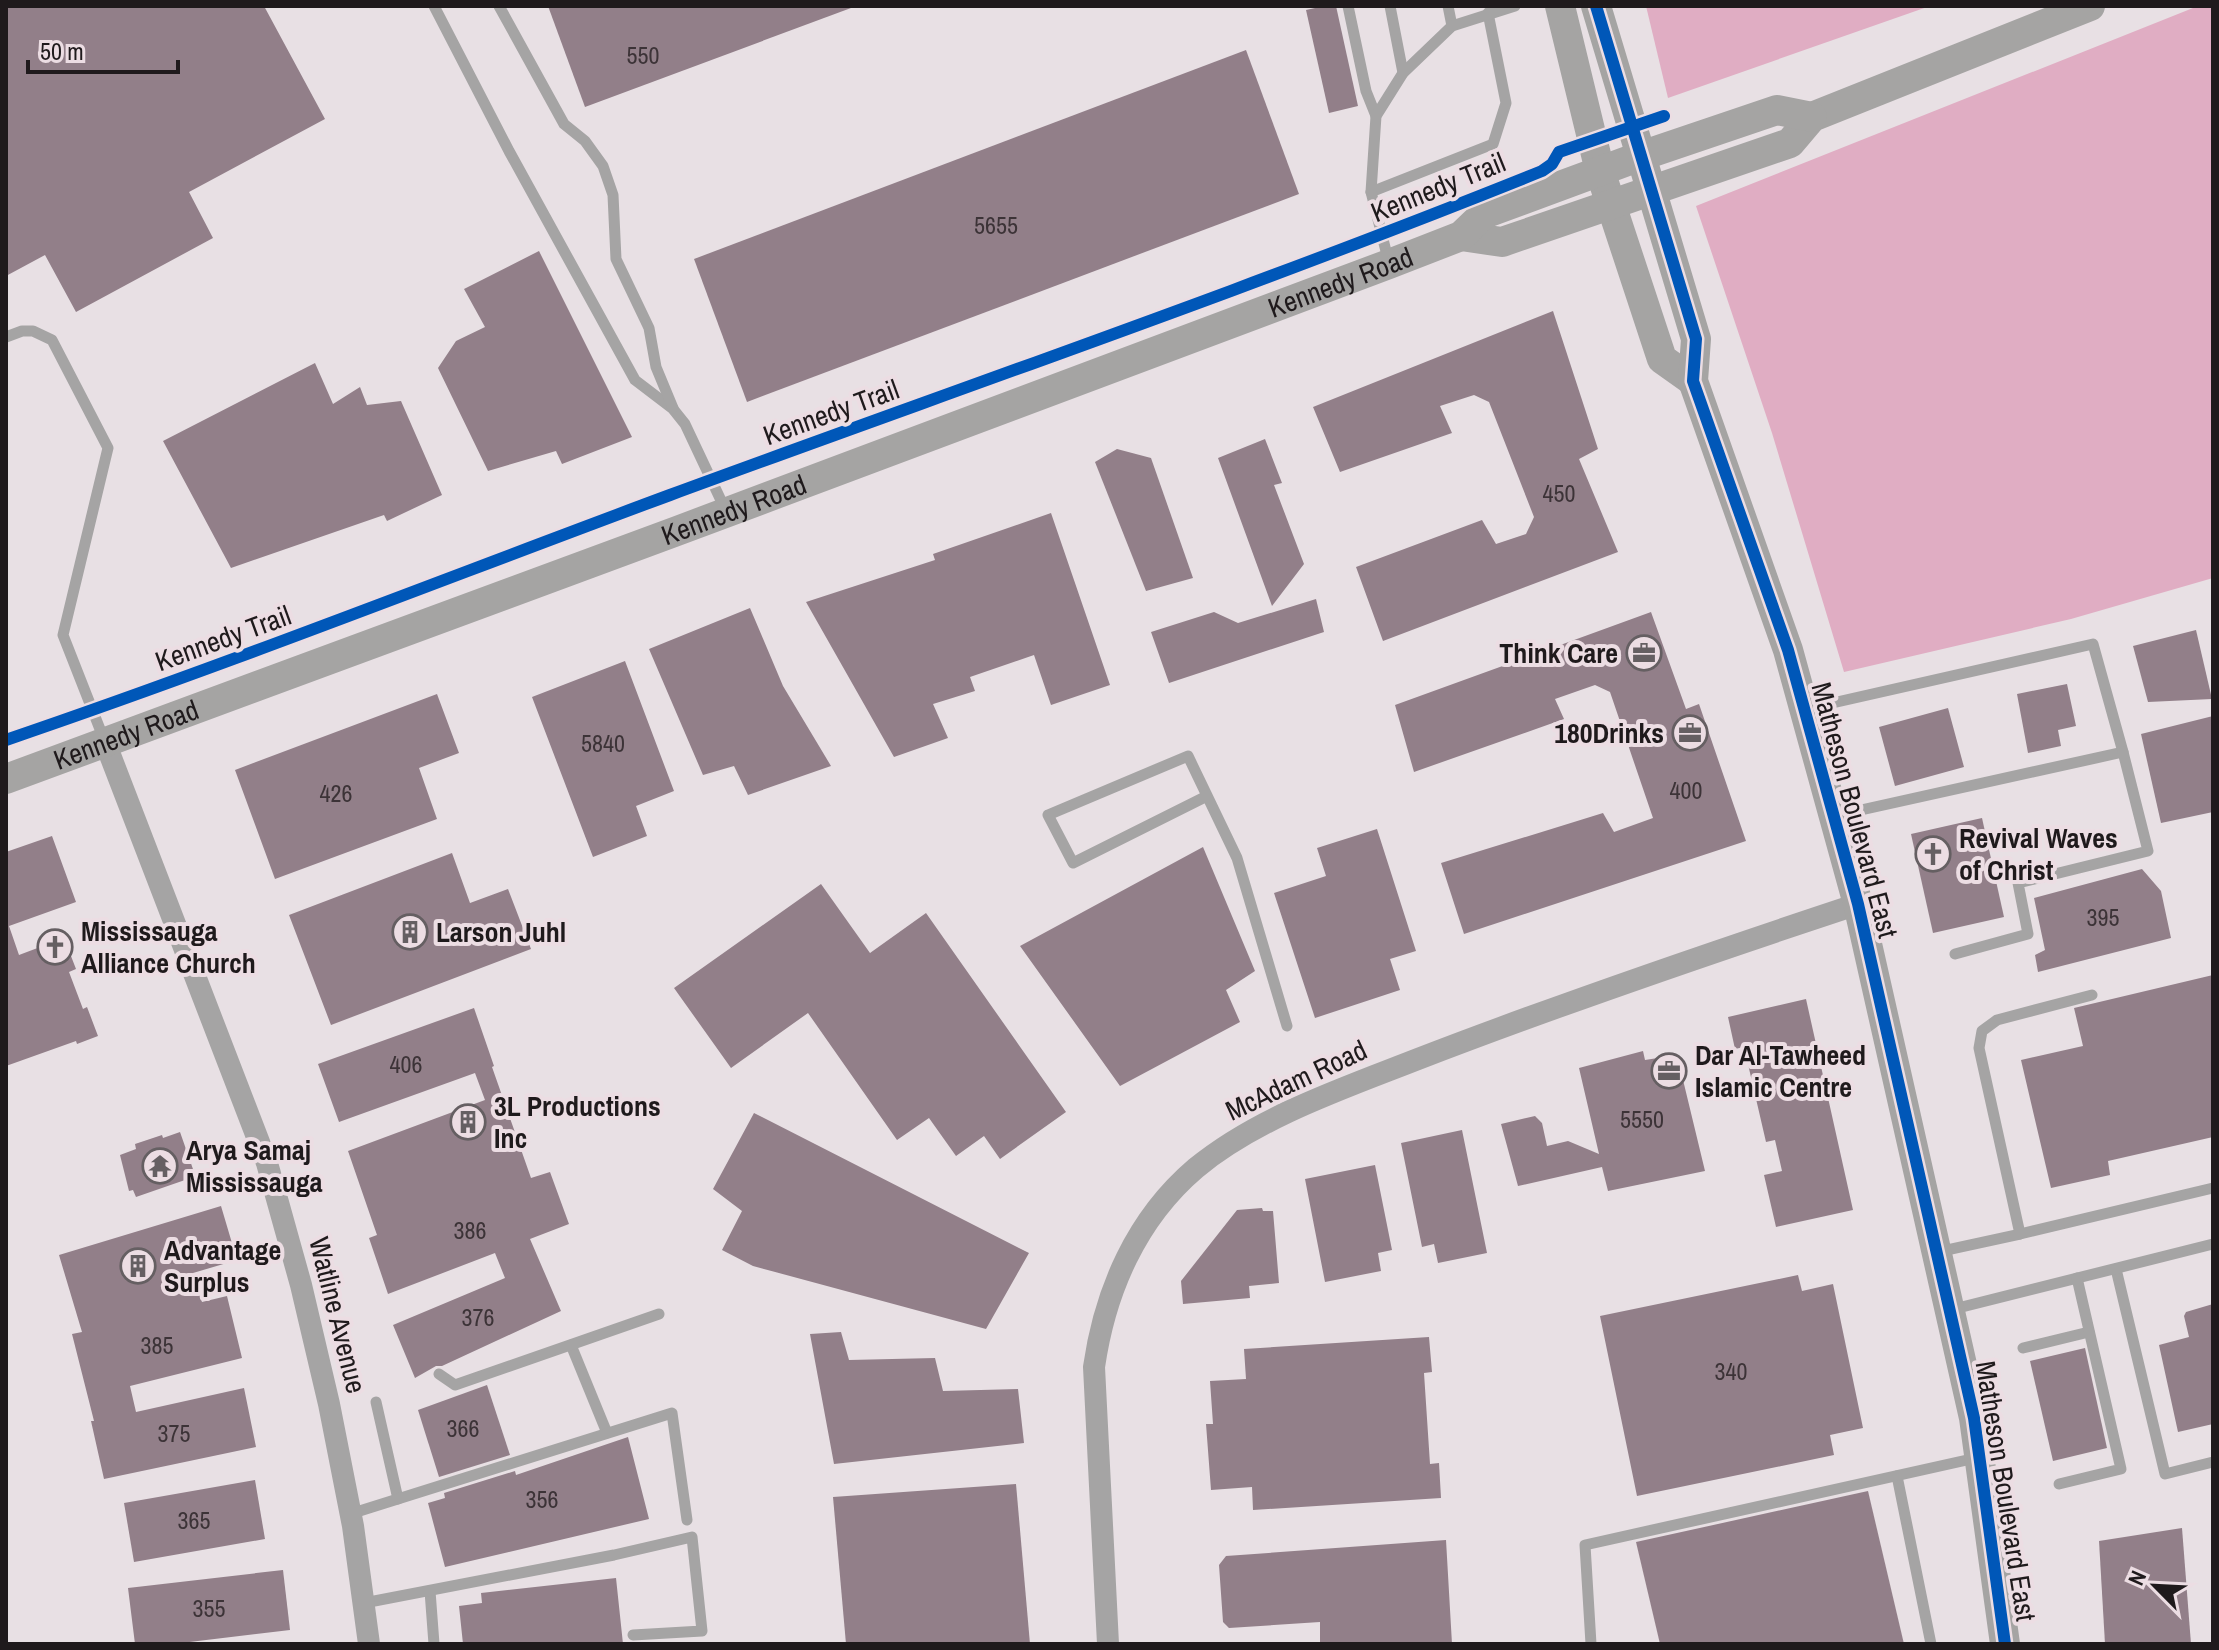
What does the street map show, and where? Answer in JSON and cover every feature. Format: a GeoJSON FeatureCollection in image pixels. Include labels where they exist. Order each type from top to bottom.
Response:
{"type":"FeatureCollection","features":[{"type":"Feature","properties":{"kind":"main road"},"geometry":{"type":"LineString","coordinates":[[1560,6],[1600,171],[1662,359],[1693,381]]}},
{"type":"Feature","properties":{"kind":"main road","name":"Matheson Boulevard East"},"geometry":{"type":"LineString","coordinates":[[1596,6],[1696,339],[1693,381],[1788,650],[1858,904],[1974,1418],[2005,1644]]}},
{"type":"Feature","properties":{"kind":"main road","name":"Kennedy Road"},"geometry":{"type":"LineString","coordinates":[[1461,236],[1502,242],[1790,143],[1812,117],[2090,6]]}},
{"type":"Feature","properties":{"kind":"main road","name":"Kennedy Road"},"geometry":{"type":"LineString","coordinates":[[6,779],[1389,264],[1461,236],[1484,214],[1600,171],[1777,110],[1812,117]]}},
{"type":"Feature","properties":{"kind":"street","name":"Watline Avenue"},"geometry":{"type":"LineString","coordinates":[[105,742],[267,1163],[301,1285],[329,1404],[350,1514],[369,1644]]}},
{"type":"Feature","properties":{"kind":"street","name":"McAdam Road"},"geometry":{"type":"LineString","coordinates":[[1108,1644],[1094,1367],[1100,1330],[1116,1280],[1144,1226],[1195,1169],[1257,1127],[1363,1081],[1578,998],[1858,904]]}},
{"type":"Feature","properties":{"kind":"lane"},"geometry":{"type":"LineString","coordinates":[[434,6],[509,151],[635,380],[673,409],[685,424],[727,513]]}},
{"type":"Feature","properties":{"kind":"lane"},"geometry":{"type":"LineString","coordinates":[[499,6],[564,124],[585,141],[603,166],[613,195],[616,259],[649,328],[656,367],[673,409]]}},
{"type":"Feature","properties":{"kind":"lane"},"geometry":{"type":"LineString","coordinates":[[1348,6],[1366,91],[1376,116],[1371,192],[1389,264]]}},
{"type":"Feature","properties":{"kind":"lane"},"geometry":{"type":"LineString","coordinates":[[1390,6],[1403,73]]}},
{"type":"Feature","properties":{"kind":"lane"},"geometry":{"type":"LineString","coordinates":[[1448,6],[1452,26]]}},
{"type":"Feature","properties":{"kind":"lane"},"geometry":{"type":"LineString","coordinates":[[1376,116],[1403,73],[1452,26],[1515,6]]}},
{"type":"Feature","properties":{"kind":"lane"},"geometry":{"type":"LineString","coordinates":[[1371,192],[1493,144],[1506,103],[1488,13]]}},
{"type":"Feature","properties":{"kind":"lane"},"geometry":{"type":"LineString","coordinates":[[6,337],[33,331],[52,340],[108,448],[63,635],[105,742]]}},
{"type":"Feature","properties":{"kind":"lane"},"geometry":{"type":"LineString","coordinates":[[1805,710],[2093,644],[2148,851],[2018,883],[2028,934],[1955,954]]}},
{"type":"Feature","properties":{"kind":"lane"},"geometry":{"type":"LineString","coordinates":[[1833,816],[2123,752]]}},
{"type":"Feature","properties":{"kind":"lane"},"geometry":{"type":"LineString","coordinates":[[1207,796],[1073,863],[1048,815],[1188,756],[1237,858],[1287,1026]]}},
{"type":"Feature","properties":{"kind":"lane"},"geometry":{"type":"LineString","coordinates":[[2020,1234],[1979,1048],[1982,1031],[1997,1020],[2092,995]]}},
{"type":"Feature","properties":{"kind":"lane"},"geometry":{"type":"LineString","coordinates":[[1936,1252],[2213,1188]]}},
{"type":"Feature","properties":{"kind":"lane"},"geometry":{"type":"LineString","coordinates":[[1949,1311],[2213,1244]]}},
{"type":"Feature","properties":{"kind":"lane"},"geometry":{"type":"LineString","coordinates":[[2116,1269],[2165,1474],[2213,1462]]}},
{"type":"Feature","properties":{"kind":"lane"},"geometry":{"type":"LineString","coordinates":[[2059,1484],[2121,1469],[2077,1278]]}},
{"type":"Feature","properties":{"kind":"lane"},"geometry":{"type":"LineString","coordinates":[[439,1374],[455,1385],[659,1314]]}},
{"type":"Feature","properties":{"kind":"lane"},"geometry":{"type":"LineString","coordinates":[[2023,1348],[2089,1332]]}},
{"type":"Feature","properties":{"kind":"lane"},"geometry":{"type":"LineString","coordinates":[[571,1345],[607,1433]]}},
{"type":"Feature","properties":{"kind":"lane"},"geometry":{"type":"LineString","coordinates":[[376,1402],[398,1499]]}},
{"type":"Feature","properties":{"kind":"lane"},"geometry":{"type":"LineString","coordinates":[[350,1514],[672,1413],[687,1520]]}},
{"type":"Feature","properties":{"kind":"lane"},"geometry":{"type":"LineString","coordinates":[[1591,1644],[1585,1545],[1980,1457]]}},
{"type":"Feature","properties":{"kind":"lane"},"geometry":{"type":"LineString","coordinates":[[1897,1476],[1931,1644]]}},
{"type":"Feature","properties":{"kind":"lane"},"geometry":{"type":"LineString","coordinates":[[364,1603],[692,1537],[702,1631],[633,1635]]}},
{"type":"Feature","properties":{"kind":"lane"},"geometry":{"type":"LineString","coordinates":[[430,1591],[434,1644]]}},
{"type":"Feature","properties":{"kind":"shaded area"},"geometry":{"type":"Polygon","coordinates":[[[1646,6],[1930,6],[1668,98],[1646,6]]]}},
{"type":"Feature","properties":{"kind":"shaded area"},"geometry":{"type":"Polygon","coordinates":[[[2198,6],[2213,6],[2213,578],[2071,619],[1844,672],[1772,433],[1696,206],[2198,6]]]}},
{"type":"Feature","properties":{"kind":"building"},"geometry":{"type":"Polygon","coordinates":[[[6,6],[264,6],[325,119],[189,192],[213,238],[76,312],[45,255],[6,276],[6,6]]]}},
{"type":"Feature","properties":{"kind":"building"},"geometry":{"type":"Polygon","coordinates":[[[548,6],[851,6],[851,8],[585,107],[548,6]]]}},
{"type":"Feature","properties":{"kind":"building"},"geometry":{"type":"Polygon","coordinates":[[[1336,6],[1358,106],[1329,113],[1306,10],[1336,6]]]}},
{"type":"Feature","properties":{"kind":"building"},"geometry":{"type":"Polygon","coordinates":[[[1246,50],[1299,194],[747,402],[694,259],[1246,50]]]}},
{"type":"Feature","properties":{"kind":"building"},"geometry":{"type":"Polygon","coordinates":[[[539,251],[632,437],[562,464],[556,451],[488,471],[438,368],[456,341],[485,327],[464,289],[539,251]]]}},
{"type":"Feature","properties":{"kind":"building"},"geometry":{"type":"Polygon","coordinates":[[[1553,311],[1598,449],[1579,459],[1618,552],[1383,641],[1356,567],[1482,520],[1496,544],[1526,534],[1534,517],[1489,402],[1474,395],[1440,406],[1452,433],[1340,472],[1313,407],[1553,311]]]}},
{"type":"Feature","properties":{"kind":"building"},"geometry":{"type":"Polygon","coordinates":[[[315,363],[333,404],[360,387],[367,405],[401,401],[442,495],[387,521],[384,515],[231,568],[163,441],[315,363]]]}},
{"type":"Feature","properties":{"kind":"building"},"geometry":{"type":"Polygon","coordinates":[[[1265,439],[1282,483],[1274,485],[1304,564],[1272,606],[1218,458],[1265,439]]]}},
{"type":"Feature","properties":{"kind":"building"},"geometry":{"type":"Polygon","coordinates":[[[1117,449],[1151,458],[1193,578],[1146,591],[1095,462],[1117,449]]]}},
{"type":"Feature","properties":{"kind":"building"},"geometry":{"type":"Polygon","coordinates":[[[1051,513],[1110,685],[1051,705],[1034,655],[970,677],[975,691],[933,704],[948,738],[894,757],[806,602],[935,560],[933,554],[1051,513]]]}},
{"type":"Feature","properties":{"kind":"building"},"geometry":{"type":"Polygon","coordinates":[[[1316,599],[1324,632],[1169,683],[1151,632],[1214,612],[1238,623],[1316,599]]]}},
{"type":"Feature","properties":{"kind":"building"},"geometry":{"type":"Polygon","coordinates":[[[750,608],[783,686],[831,766],[748,795],[734,766],[703,775],[649,649],[750,608]]]}},
{"type":"Feature","properties":{"kind":"building"},"geometry":{"type":"Polygon","coordinates":[[[1651,612],[1686,709],[1699,704],[1746,841],[1464,934],[1441,863],[1603,813],[1614,832],[1653,818],[1610,692],[1595,685],[1555,699],[1564,719],[1414,772],[1395,705],[1651,612]]]}},
{"type":"Feature","properties":{"kind":"building"},"geometry":{"type":"Polygon","coordinates":[[[2196,630],[2212,699],[2148,702],[2133,646],[2196,630]]]}},
{"type":"Feature","properties":{"kind":"building"},"geometry":{"type":"Polygon","coordinates":[[[625,661],[674,791],[636,806],[647,836],[593,857],[532,697],[625,661]]]}},
{"type":"Feature","properties":{"kind":"building"},"geometry":{"type":"Polygon","coordinates":[[[2067,684],[2076,726],[2058,730],[2061,746],[2028,753],[2017,694],[2067,684]]]}},
{"type":"Feature","properties":{"kind":"building"},"geometry":{"type":"Polygon","coordinates":[[[437,694],[459,753],[419,768],[437,819],[275,879],[235,770],[437,694]]]}},
{"type":"Feature","properties":{"kind":"building"},"geometry":{"type":"Polygon","coordinates":[[[1948,708],[1964,767],[1895,786],[1879,727],[1948,708]]]}},
{"type":"Feature","properties":{"kind":"building"},"geometry":{"type":"Polygon","coordinates":[[[2213,716],[2213,812],[2161,823],[2141,734],[2213,716]]]}},
{"type":"Feature","properties":{"kind":"building"},"geometry":{"type":"Polygon","coordinates":[[[1982,818],[2004,917],[1933,933],[1911,834],[1982,818]]]}},
{"type":"Feature","properties":{"kind":"building"},"geometry":{"type":"Polygon","coordinates":[[[1377,829],[1416,951],[1390,959],[1400,990],[1315,1018],[1274,893],[1326,876],[1317,848],[1377,829]]]}},
{"type":"Feature","properties":{"kind":"building","name":"Mississauga Alliance Church"},"geometry":{"type":"Polygon","coordinates":[[[52,836],[76,902],[9,926],[19,955],[64,938],[76,969],[69,972],[83,1009],[87,1007],[98,1036],[6,1066],[6,852],[52,836]]]}},
{"type":"Feature","properties":{"kind":"building"},"geometry":{"type":"Polygon","coordinates":[[[1203,847],[1255,971],[1226,990],[1240,1022],[1120,1086],[1020,946],[1203,847]]]}},
{"type":"Feature","properties":{"kind":"building","name":"Larson Juhl"},"geometry":{"type":"Polygon","coordinates":[[[452,853],[470,903],[508,889],[531,949],[331,1025],[289,915],[452,853]]]}},
{"type":"Feature","properties":{"kind":"building"},"geometry":{"type":"Polygon","coordinates":[[[2142,869],[2161,891],[2171,938],[2038,972],[2035,955],[2045,950],[2034,898],[2142,869]]]}},
{"type":"Feature","properties":{"kind":"building"},"geometry":{"type":"Polygon","coordinates":[[[821,884],[870,953],[926,913],[1066,1112],[1000,1159],[984,1136],[956,1156],[929,1118],[897,1140],[808,1013],[731,1068],[674,988],[821,884]]]}},
{"type":"Feature","properties":{"kind":"building"},"geometry":{"type":"Polygon","coordinates":[[[2213,975],[2213,1137],[2108,1161],[2110,1175],[2051,1188],[2021,1060],[2083,1046],[2074,1008],[2213,975]]]}},
{"type":"Feature","properties":{"kind":"building"},"geometry":{"type":"Polygon","coordinates":[[[1806,999],[1853,1210],[1776,1227],[1764,1175],[1782,1171],[1775,1140],[1766,1142],[1744,1047],[1735,1049],[1728,1017],[1806,999]]]}},
{"type":"Feature","properties":{"kind":"building"},"geometry":{"type":"Polygon","coordinates":[[[474,1008],[531,1178],[550,1172],[569,1224],[530,1239],[561,1311],[415,1378],[393,1325],[505,1278],[495,1253],[388,1294],[369,1238],[377,1235],[348,1151],[485,1100],[475,1073],[339,1122],[318,1064],[474,1008]]]}},
{"type":"Feature","properties":{"kind":"building"},"geometry":{"type":"Polygon","coordinates":[[[1643,1051],[1645,1060],[1677,1055],[1705,1171],[1608,1191],[1602,1167],[1518,1186],[1501,1124],[1535,1116],[1542,1123],[1547,1146],[1568,1141],[1599,1154],[1579,1068],[1643,1051]]]}},
{"type":"Feature","properties":{"kind":"building"},"geometry":{"type":"Polygon","coordinates":[[[754,1113],[1029,1253],[986,1329],[753,1266],[722,1250],[742,1211],[713,1189],[754,1113]]]}},
{"type":"Feature","properties":{"kind":"building"},"geometry":{"type":"Polygon","coordinates":[[[1462,1130],[1487,1253],[1438,1263],[1434,1244],[1422,1247],[1401,1143],[1462,1130]]]}},
{"type":"Feature","properties":{"kind":"building","name":"Arya Samaj Mississauga"},"geometry":{"type":"Polygon","coordinates":[[[180,1132],[194,1172],[184,1176],[185,1180],[136,1197],[133,1190],[129,1191],[120,1155],[136,1149],[135,1144],[180,1132]]]}},
{"type":"Feature","properties":{"kind":"building"},"geometry":{"type":"Polygon","coordinates":[[[1375,1165],[1392,1250],[1378,1253],[1381,1271],[1325,1282],[1305,1179],[1375,1165]]]}},
{"type":"Feature","properties":{"kind":"building"},"geometry":{"type":"Polygon","coordinates":[[[221,1206],[237,1260],[193,1273],[202,1302],[227,1296],[242,1358],[130,1386],[136,1412],[244,1388],[256,1447],[104,1479],[91,1421],[94,1421],[72,1334],[82,1332],[59,1255],[221,1206]]]}},
{"type":"Feature","properties":{"kind":"building"},"geometry":{"type":"Polygon","coordinates":[[[1262,1208],[1263,1211],[1273,1211],[1279,1283],[1249,1286],[1250,1298],[1183,1304],[1181,1281],[1237,1210],[1262,1208]]]}},
{"type":"Feature","properties":{"kind":"building"},"geometry":{"type":"Polygon","coordinates":[[[1798,1275],[1802,1291],[1833,1284],[1863,1428],[1830,1435],[1834,1455],[1637,1496],[1600,1316],[1798,1275]]]}},
{"type":"Feature","properties":{"kind":"building"},"geometry":{"type":"Polygon","coordinates":[[[2213,1304],[2213,1424],[2178,1432],[2159,1345],[2189,1337],[2184,1316],[2186,1312],[2213,1304]]]}},
{"type":"Feature","properties":{"kind":"building"},"geometry":{"type":"Polygon","coordinates":[[[841,1332],[849,1360],[935,1358],[943,1391],[1018,1389],[1024,1443],[834,1464],[810,1334],[841,1332]]]}},
{"type":"Feature","properties":{"kind":"building"},"geometry":{"type":"Polygon","coordinates":[[[1429,1337],[1432,1372],[1424,1373],[1430,1464],[1439,1463],[1441,1498],[1253,1510],[1252,1487],[1211,1490],[1206,1424],[1213,1424],[1210,1381],[1246,1379],[1244,1349],[1429,1337]]]}},
{"type":"Feature","properties":{"kind":"building"},"geometry":{"type":"Polygon","coordinates":[[[2085,1348],[2107,1448],[2053,1461],[2030,1361],[2085,1348]]]}},
{"type":"Feature","properties":{"kind":"building"},"geometry":{"type":"Polygon","coordinates":[[[487,1385],[510,1455],[439,1477],[418,1410],[487,1385]]]}},
{"type":"Feature","properties":{"kind":"building"},"geometry":{"type":"Polygon","coordinates":[[[628,1437],[649,1519],[445,1567],[428,1503],[445,1498],[444,1493],[515,1471],[516,1475],[628,1437]]]}},
{"type":"Feature","properties":{"kind":"building"},"geometry":{"type":"Polygon","coordinates":[[[255,1480],[265,1539],[134,1562],[124,1503],[255,1480]]]}},
{"type":"Feature","properties":{"kind":"building"},"geometry":{"type":"Polygon","coordinates":[[[1016,1484],[1030,1644],[846,1644],[833,1497],[1016,1484]]]}},
{"type":"Feature","properties":{"kind":"building"},"geometry":{"type":"Polygon","coordinates":[[[1868,1491],[1904,1644],[1660,1644],[1636,1542],[1868,1491]]]}},
{"type":"Feature","properties":{"kind":"building"},"geometry":{"type":"Polygon","coordinates":[[[2182,1528],[2191,1644],[2105,1644],[2099,1541],[2182,1528]]]}},
{"type":"Feature","properties":{"kind":"building"},"geometry":{"type":"Polygon","coordinates":[[[1446,1540],[1452,1644],[1320,1644],[1320,1622],[1229,1628],[1223,1622],[1219,1565],[1226,1556],[1446,1540]]]}},
{"type":"Feature","properties":{"kind":"building"},"geometry":{"type":"Polygon","coordinates":[[[283,1570],[290,1630],[173,1644],[135,1644],[128,1588],[283,1570]]]}},
{"type":"Feature","properties":{"kind":"building"},"geometry":{"type":"Polygon","coordinates":[[[616,1578],[623,1644],[463,1644],[459,1606],[482,1603],[481,1593],[616,1578]]]}},
{"type":"Feature","properties":{"kind":"cycle path"},"geometry":{"type":"LineString","coordinates":[[1596,6],[1696,339],[1693,381],[1788,650],[1858,904],[1974,1418],[2005,1644]]}},
{"type":"Feature","properties":{"kind":"cycle path","name":"Kennedy Trail"},"geometry":{"type":"LineString","coordinates":[[6,740],[256,651],[670,495],[1325,256],[1542,171],[1552,164],[1559,152],[1664,116]]}},
{"type":"Feature","properties":{"kind":"place","name":"Think Care"},"geometry":{"type":"Point","coordinates":[1644,653]}},
{"type":"Feature","properties":{"kind":"place","name":"180Drinks"},"geometry":{"type":"Point","coordinates":[1690,733]}},
{"type":"Feature","properties":{"kind":"place","name":"Revival Waves of Christ"},"geometry":{"type":"Point","coordinates":[1933,854]}},
{"type":"Feature","properties":{"kind":"place","name":"Larson Juhl"},"geometry":{"type":"Point","coordinates":[410,932]}},
{"type":"Feature","properties":{"kind":"place","name":"Mississauga Alliance Church"},"geometry":{"type":"Point","coordinates":[55,947]}},
{"type":"Feature","properties":{"kind":"place","name":"Dar Al-Tawheed Islamic Centre"},"geometry":{"type":"Point","coordinates":[1669,1071]}},
{"type":"Feature","properties":{"kind":"place","name":"3L Productions Inc"},"geometry":{"type":"Point","coordinates":[468,1122]}},
{"type":"Feature","properties":{"kind":"place","name":"Arya Samaj Mississauga"},"geometry":{"type":"Point","coordinates":[160,1166]}},
{"type":"Feature","properties":{"kind":"place","name":"Advantage Surplus"},"geometry":{"type":"Point","coordinates":[138,1266]}}]}
